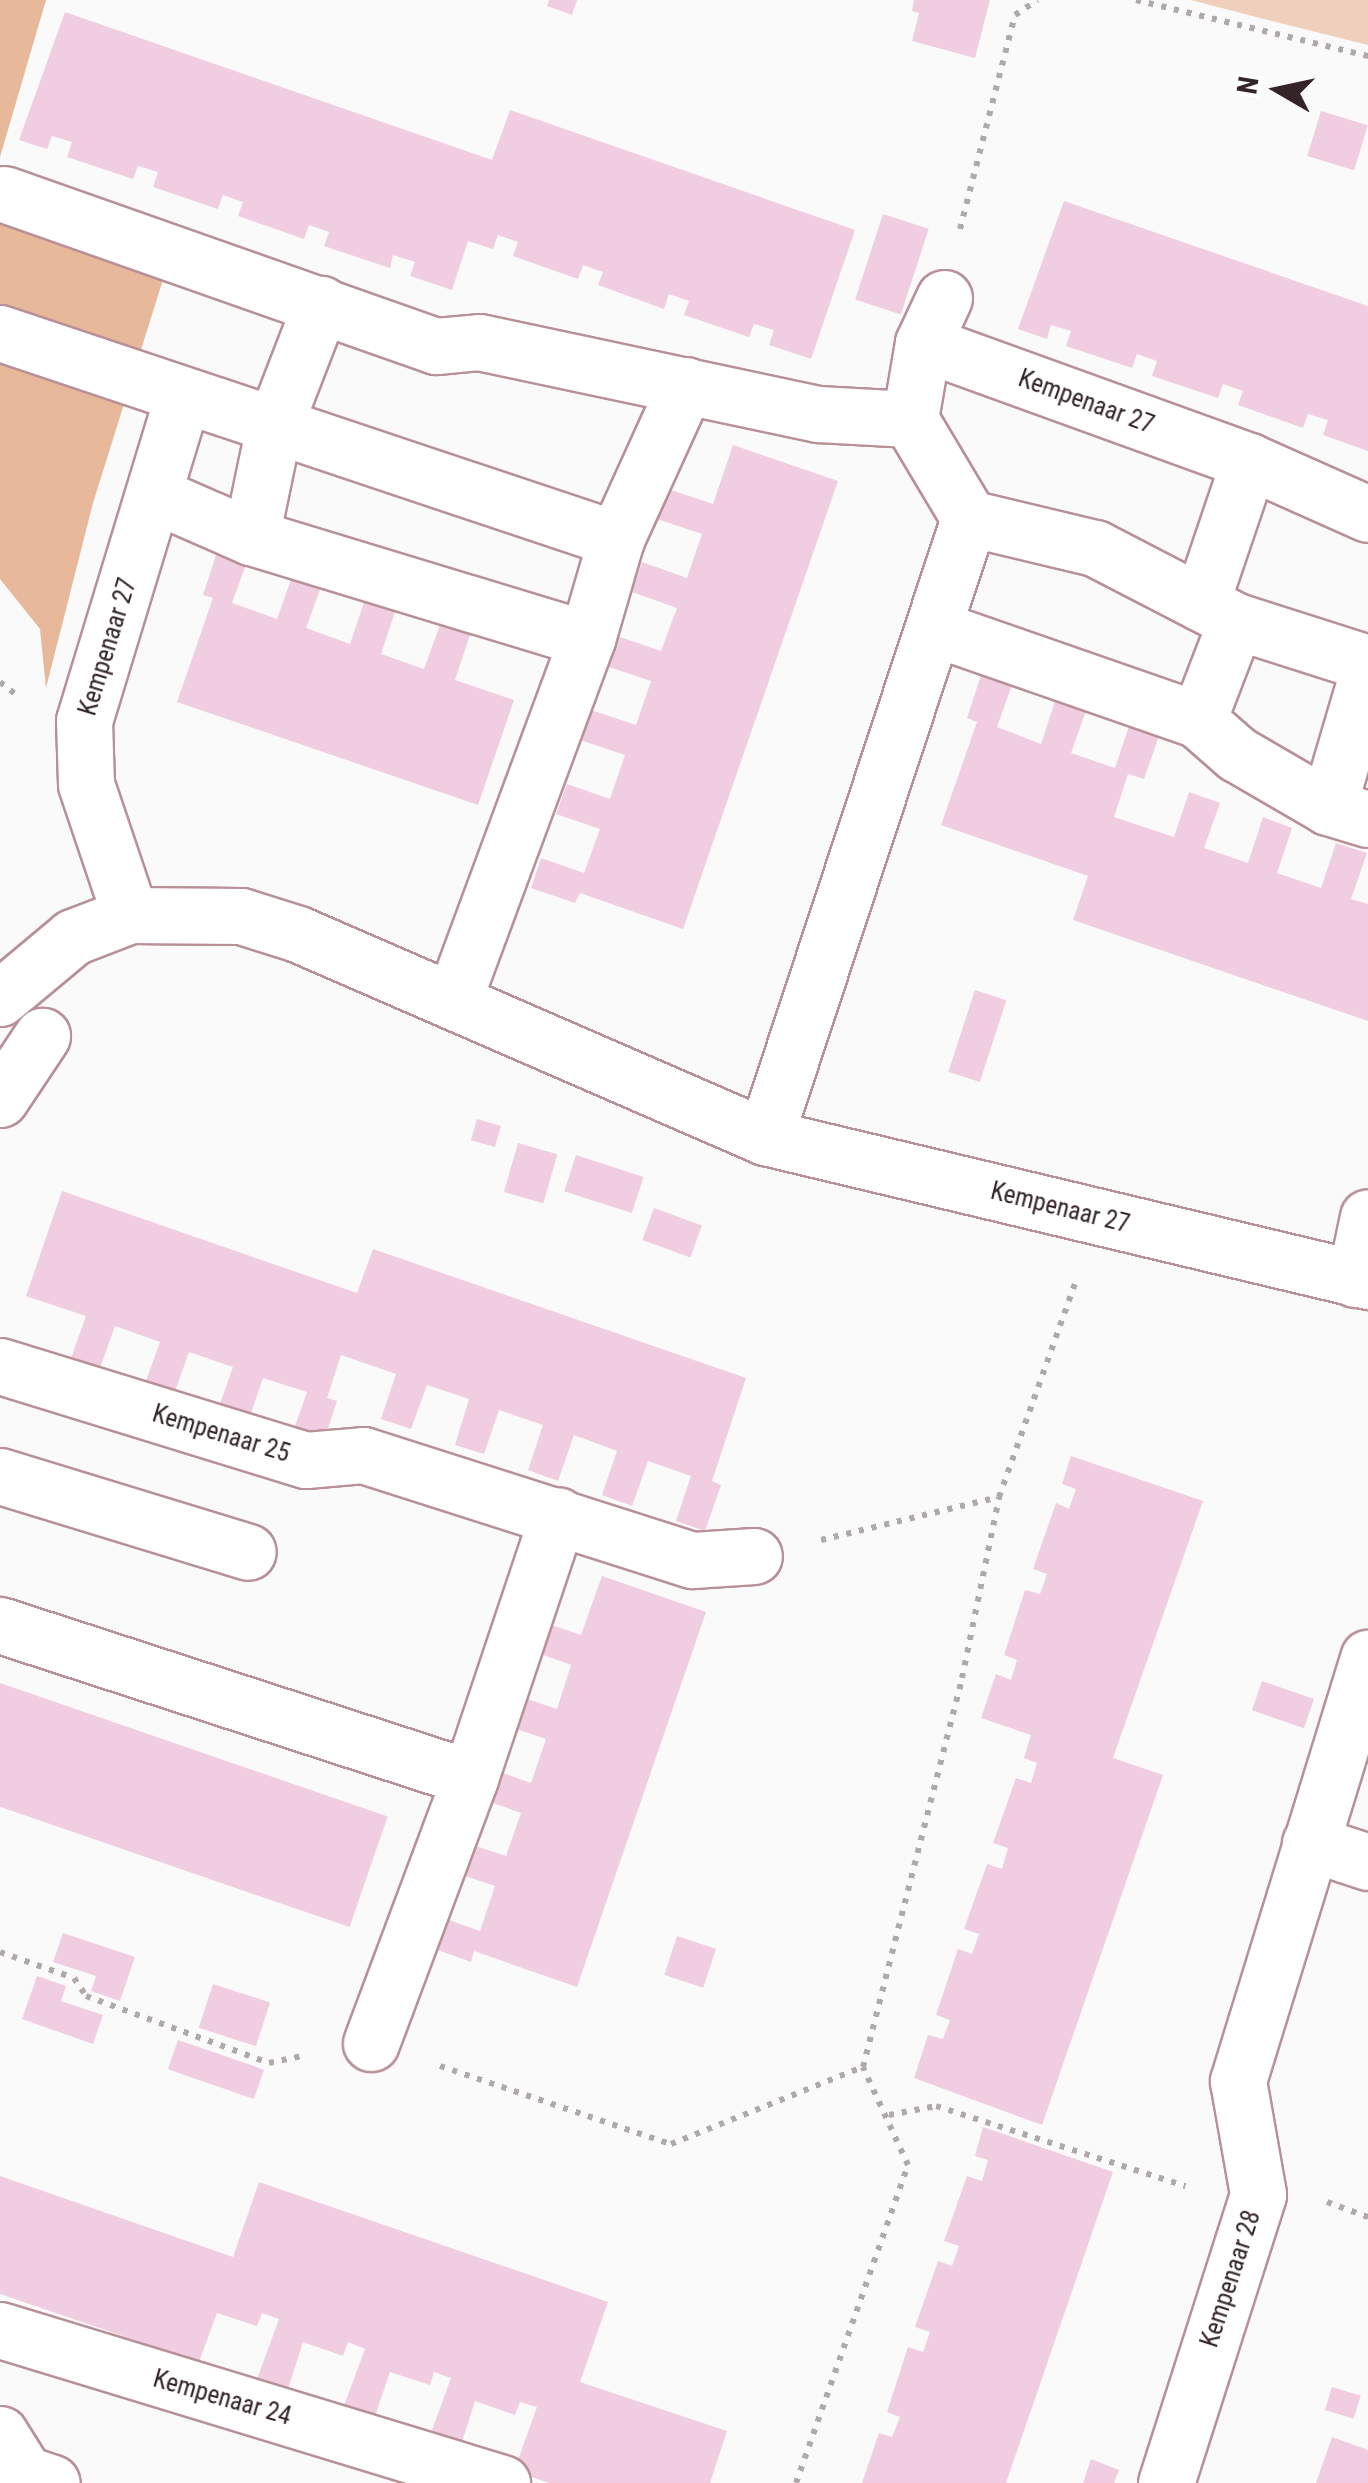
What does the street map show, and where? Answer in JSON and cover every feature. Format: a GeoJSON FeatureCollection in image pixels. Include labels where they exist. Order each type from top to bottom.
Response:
{"type":"FeatureCollection","features":[{"type":"Feature","properties":{"kind":"street"},"geometry":{"type":"LineString","coordinates":[[4,194],[436,346],[479,342],[543,352],[818,414],[910,419]]}},
{"type":"Feature","properties":{"kind":"street"},"geometry":{"type":"LineString","coordinates":[[251,537],[274,426],[321,304]]}},
{"type":"Feature","properties":{"kind":"street"},"geometry":{"type":"LineString","coordinates":[[933,320],[910,419],[969,518],[1095,548],[1218,612],[1368,663]]}},
{"type":"Feature","properties":{"kind":"street","name":"Kempenaar 27"},"geometry":{"type":"LineString","coordinates":[[933,320],[1368,514]]}},
{"type":"Feature","properties":{"kind":"street"},"geometry":{"type":"LineString","coordinates":[[0,333],[616,540]]}},
{"type":"Feature","properties":{"kind":"street"},"geometry":{"type":"LineString","coordinates":[[452,1001],[587,639],[616,540],[686,385]]}},
{"type":"Feature","properties":{"kind":"street","name":"Kempenaar 27"},"geometry":{"type":"LineString","coordinates":[[130,914],[86,784],[84,721],[157,496],[182,396]]}},
{"type":"Feature","properties":{"kind":"street"},"geometry":{"type":"LineString","coordinates":[[1198,720],[1249,461]]}},
{"type":"Feature","properties":{"kind":"street"},"geometry":{"type":"LineString","coordinates":[[157,496],[251,537],[587,639]]}},
{"type":"Feature","properties":{"kind":"street"},"geometry":{"type":"LineString","coordinates":[[765,1137],[937,628],[969,518]]}},
{"type":"Feature","properties":{"kind":"street"},"geometry":{"type":"LineString","coordinates":[[937,628],[1198,720],[1237,754],[1348,813],[1368,671]]}},
{"type":"Feature","properties":{"kind":"street","name":"Kempenaar 27"},"geometry":{"type":"LineString","coordinates":[[0,998],[73,937],[130,914],[241,916],[452,1001],[765,1137],[1362,1280],[1368,1217]]}},
{"type":"Feature","properties":{"kind":"street"},"geometry":{"type":"LineString","coordinates":[[0,1099],[42,1036]]}},
{"type":"Feature","properties":{"kind":"street","name":"Kempenaar 25"},"geometry":{"type":"LineString","coordinates":[[0,1366],[306,1460],[362,1455],[694,1560],[754,1556]]}},
{"type":"Feature","properties":{"kind":"street"},"geometry":{"type":"LineString","coordinates":[[0,1476],[248,1552]]}},
{"type":"Feature","properties":{"kind":"street"},"geometry":{"type":"LineString","coordinates":[[371,2043],[470,1778],[558,1515]]}},
{"type":"Feature","properties":{"kind":"street"},"geometry":{"type":"LineString","coordinates":[[0,1625],[470,1778]]}},
{"type":"Feature","properties":{"kind":"street","name":"Kempenaar 28"},"geometry":{"type":"LineString","coordinates":[[1166,2483],[1258,2194],[1238,2082],[1310,1842],[1359,1720],[1368,1658]]}},
{"type":"Feature","properties":{"kind":"street"},"geometry":{"type":"LineString","coordinates":[[1310,1842],[1368,1862]]}},
{"type":"Feature","properties":{"kind":"street","name":"Kempenaar 24"},"geometry":{"type":"LineString","coordinates":[[0,2330],[441,2473],[502,2483]]}},
{"type":"Feature","properties":{"kind":"street"},"geometry":{"type":"LineString","coordinates":[[0,2434],[25,2474],[52,2483]]}},
{"type":"Feature","properties":{"kind":"path"},"geometry":{"type":"LineString","coordinates":[[933,320],[1015,15],[1037,0]]}},
{"type":"Feature","properties":{"kind":"path"},"geometry":{"type":"LineString","coordinates":[[1136,0],[1368,56]]}},
{"type":"Feature","properties":{"kind":"path"},"geometry":{"type":"LineString","coordinates":[[796,2483],[908,2166],[889,2115],[863,2067],[962,1678],[1000,1497],[1100,1217]]}},
{"type":"Feature","properties":{"kind":"path"},"geometry":{"type":"LineString","coordinates":[[754,1556],[1000,1497]]}},
{"type":"Feature","properties":{"kind":"path"},"geometry":{"type":"LineString","coordinates":[[889,2115],[936,2106],[1233,2202],[1286,2189],[1368,2216]]}},
{"type":"Feature","properties":{"kind":"shaded area"},"geometry":{"type":"Polygon","coordinates":[[[0,0],[46,0],[0,157],[0,0]]]}},
{"type":"Feature","properties":{"kind":"shaded area"},"geometry":{"type":"Polygon","coordinates":[[[1191,0],[1368,0],[1368,45],[1264,19],[1191,0]]]}},
{"type":"Feature","properties":{"kind":"shaded area"},"geometry":{"type":"Polygon","coordinates":[[[0,203],[166,270],[93,503],[46,688],[40,629],[0,579],[0,203]]]}},
{"type":"Feature","properties":{"kind":"building"},"geometry":{"type":"Polygon","coordinates":[[[549,0],[577,0],[572,15],[547,6],[549,0]]]}},
{"type":"Feature","properties":{"kind":"building"},"geometry":{"type":"Polygon","coordinates":[[[914,0],[990,0],[975,58],[912,41],[919,13],[912,11],[914,0]]]}},
{"type":"Feature","properties":{"kind":"building"},"geometry":{"type":"Polygon","coordinates":[[[65,12],[492,160],[510,110],[855,230],[811,359],[769,345],[774,330],[754,324],[749,337],[684,315],[689,301],[669,294],[664,309],[598,285],[603,272],[583,265],[578,279],[513,256],[518,242],[498,235],[493,249],[468,241],[452,290],[410,276],[415,262],[393,255],[390,268],[324,246],[329,232],[309,225],[304,239],[238,216],[243,202],[223,195],[218,209],[153,187],[158,172],[138,166],[133,179],[67,157],[72,142],[52,136],[47,149],[19,140],[65,12]]]}},
{"type":"Feature","properties":{"kind":"building"},"geometry":{"type":"Polygon","coordinates":[[[1321,111],[1368,125],[1354,170],[1307,156],[1321,111]]]}},
{"type":"Feature","properties":{"kind":"building"},"geometry":{"type":"Polygon","coordinates":[[[1064,201],[1368,306],[1368,451],[1323,435],[1328,420],[1308,414],[1303,428],[1238,405],[1243,391],[1223,384],[1218,398],[1152,376],[1157,361],[1137,354],[1132,368],[1066,346],[1071,331],[1051,325],[1047,339],[1018,329],[1064,201]]]}},
{"type":"Feature","properties":{"kind":"building"},"geometry":{"type":"Polygon","coordinates":[[[883,214],[929,229],[901,314],[855,300],[883,214]]]}},
{"type":"Feature","properties":{"kind":"building"},"geometry":{"type":"Polygon","coordinates":[[[733,445],[838,481],[683,929],[580,893],[575,903],[531,888],[541,858],[584,873],[600,829],[556,814],[567,784],[610,799],[625,755],[580,740],[591,710],[636,725],[651,681],[606,666],[617,636],[661,651],[677,608],[632,592],[642,562],[687,578],[702,534],[657,519],[668,489],[713,504],[733,445]]]}},
{"type":"Feature","properties":{"kind":"building"},"geometry":{"type":"Polygon","coordinates":[[[218,549],[248,559],[232,603],[277,619],[293,574],[322,584],[306,628],[350,644],[365,599],[396,609],[381,654],[424,669],[440,625],[470,635],[455,680],[514,700],[478,805],[177,702],[213,598],[203,595],[218,549]]]}},
{"type":"Feature","properties":{"kind":"building"},"geometry":{"type":"Polygon","coordinates":[[[982,672],[1013,682],[997,727],[1041,744],[1056,698],[1087,708],[1071,753],[1115,768],[1130,723],[1160,733],[1144,779],[1128,774],[1114,817],[1174,837],[1189,792],[1220,803],[1204,848],[1248,863],[1263,817],[1292,828],[1277,873],[1321,888],[1336,843],[1367,853],[1351,899],[1368,904],[1368,1021],[1073,920],[1088,876],[941,825],[977,722],[967,718],[982,672]]]}},
{"type":"Feature","properties":{"kind":"building"},"geometry":{"type":"Polygon","coordinates":[[[975,990],[1006,1000],[980,1082],[948,1072],[975,990]]]}},
{"type":"Feature","properties":{"kind":"building"},"geometry":{"type":"Polygon","coordinates":[[[477,1119],[501,1126],[495,1147],[471,1140],[477,1119]]]}},
{"type":"Feature","properties":{"kind":"building"},"geometry":{"type":"Polygon","coordinates":[[[518,1143],[557,1154],[543,1203],[504,1192],[518,1143]]]}},
{"type":"Feature","properties":{"kind":"building"},"geometry":{"type":"Polygon","coordinates":[[[576,1155],[644,1177],[632,1213],[564,1191],[576,1155]]]}},
{"type":"Feature","properties":{"kind":"building"},"geometry":{"type":"Polygon","coordinates":[[[62,1191],[357,1293],[373,1249],[746,1378],[712,1481],[721,1485],[705,1531],[676,1521],[691,1476],[648,1461],[632,1506],[602,1495],[617,1451],[574,1435],[558,1481],[528,1470],[543,1425],[499,1410],[484,1454],[455,1445],[469,1399],[427,1385],[411,1429],[381,1419],[396,1374],[341,1355],[327,1398],[337,1401],[322,1447],[291,1438],[307,1392],[263,1378],[248,1422],[217,1412],[233,1367],[189,1352],[173,1397],[144,1386],[160,1342],[115,1326],[99,1371],[70,1361],[86,1316],[26,1296],[62,1191]]]}},
{"type":"Feature","properties":{"kind":"building"},"geometry":{"type":"Polygon","coordinates":[[[654,1208],[702,1225],[690,1257],[642,1240],[654,1208]]]}},
{"type":"Feature","properties":{"kind":"building"},"geometry":{"type":"Polygon","coordinates":[[[1071,1456],[1203,1501],[1113,1758],[1163,1775],[1042,2125],[914,2078],[928,2035],[943,2039],[950,2020],[936,2015],[958,1949],[972,1954],[979,1934],[964,1929],[987,1864],[1002,1869],[1008,1848],[993,1843],[1016,1778],[1031,1783],[1037,1763],[1024,1758],[1031,1735],[981,1718],[996,1674],[1011,1680],[1017,1660],[1004,1655],[1025,1590],[1040,1594],[1047,1574],[1033,1569],[1056,1503],[1069,1509],[1076,1489],[1062,1484],[1071,1456]]]}},
{"type":"Feature","properties":{"kind":"building"},"geometry":{"type":"Polygon","coordinates":[[[602,1576],[706,1612],[577,1987],[474,1951],[471,1962],[424,1945],[435,1915],[480,1931],[495,1886],[450,1871],[461,1841],[506,1856],[521,1813],[476,1797],[486,1767],[531,1783],[546,1739],[501,1724],[512,1694],[557,1709],[571,1665],[527,1649],[537,1620],[581,1635],[602,1576]]]}},
{"type":"Feature","properties":{"kind":"building"},"geometry":{"type":"Polygon","coordinates":[[[1262,1681],[1314,1699],[1304,1728],[1252,1710],[1262,1681]]]}},
{"type":"Feature","properties":{"kind":"building"},"geometry":{"type":"Polygon","coordinates":[[[0,1683],[388,1816],[350,1927],[0,1807],[0,1683]]]}},
{"type":"Feature","properties":{"kind":"building"},"geometry":{"type":"Polygon","coordinates":[[[63,1933],[135,1957],[120,2001],[91,1991],[96,1976],[53,1962],[63,1933]]]}},
{"type":"Feature","properties":{"kind":"building"},"geometry":{"type":"Polygon","coordinates":[[[677,1936],[716,1949],[703,1988],[664,1975],[677,1936]]]}},
{"type":"Feature","properties":{"kind":"building"},"geometry":{"type":"Polygon","coordinates":[[[37,1976],[66,1986],[61,2001],[103,2015],[93,2044],[22,2019],[37,1976]]]}},
{"type":"Feature","properties":{"kind":"building"},"geometry":{"type":"Polygon","coordinates":[[[213,1984],[270,2003],[256,2046],[199,2028],[213,1984]]]}},
{"type":"Feature","properties":{"kind":"building"},"geometry":{"type":"Polygon","coordinates":[[[178,2040],[264,2070],[254,2099],[168,2069],[178,2040]]]}},
{"type":"Feature","properties":{"kind":"building"},"geometry":{"type":"Polygon","coordinates":[[[983,2127],[1113,2172],[1006,2483],[862,2483],[879,2433],[892,2437],[900,2417],[887,2412],[908,2347],[923,2352],[930,2332],[915,2327],[938,2261],[952,2266],[959,2246],[944,2241],[967,2176],[982,2181],[988,2160],[975,2156],[983,2127]]]}},
{"type":"Feature","properties":{"kind":"building"},"geometry":{"type":"Polygon","coordinates":[[[0,2176],[233,2257],[259,2182],[608,2302],[580,2382],[727,2431],[710,2483],[549,2483],[514,2471],[537,2407],[520,2402],[515,2415],[475,2401],[459,2451],[428,2441],[451,2378],[434,2372],[430,2385],[390,2372],[373,2422],[342,2411],[365,2349],[348,2342],[343,2356],[303,2342],[287,2392],[256,2382],[279,2319],[262,2313],[257,2326],[217,2313],[199,2362],[0,2294],[0,2176]]]}},
{"type":"Feature","properties":{"kind":"building"},"geometry":{"type":"Polygon","coordinates":[[[1332,2387],[1361,2396],[1354,2419],[1325,2410],[1332,2387]]]}},
{"type":"Feature","properties":{"kind":"building"},"geometry":{"type":"Polygon","coordinates":[[[1332,2437],[1368,2450],[1368,2483],[1316,2483],[1332,2437]]]}},
{"type":"Feature","properties":{"kind":"building"},"geometry":{"type":"Polygon","coordinates":[[[1091,2459],[1119,2470],[1114,2483],[1083,2483],[1091,2459]]]}}]}
